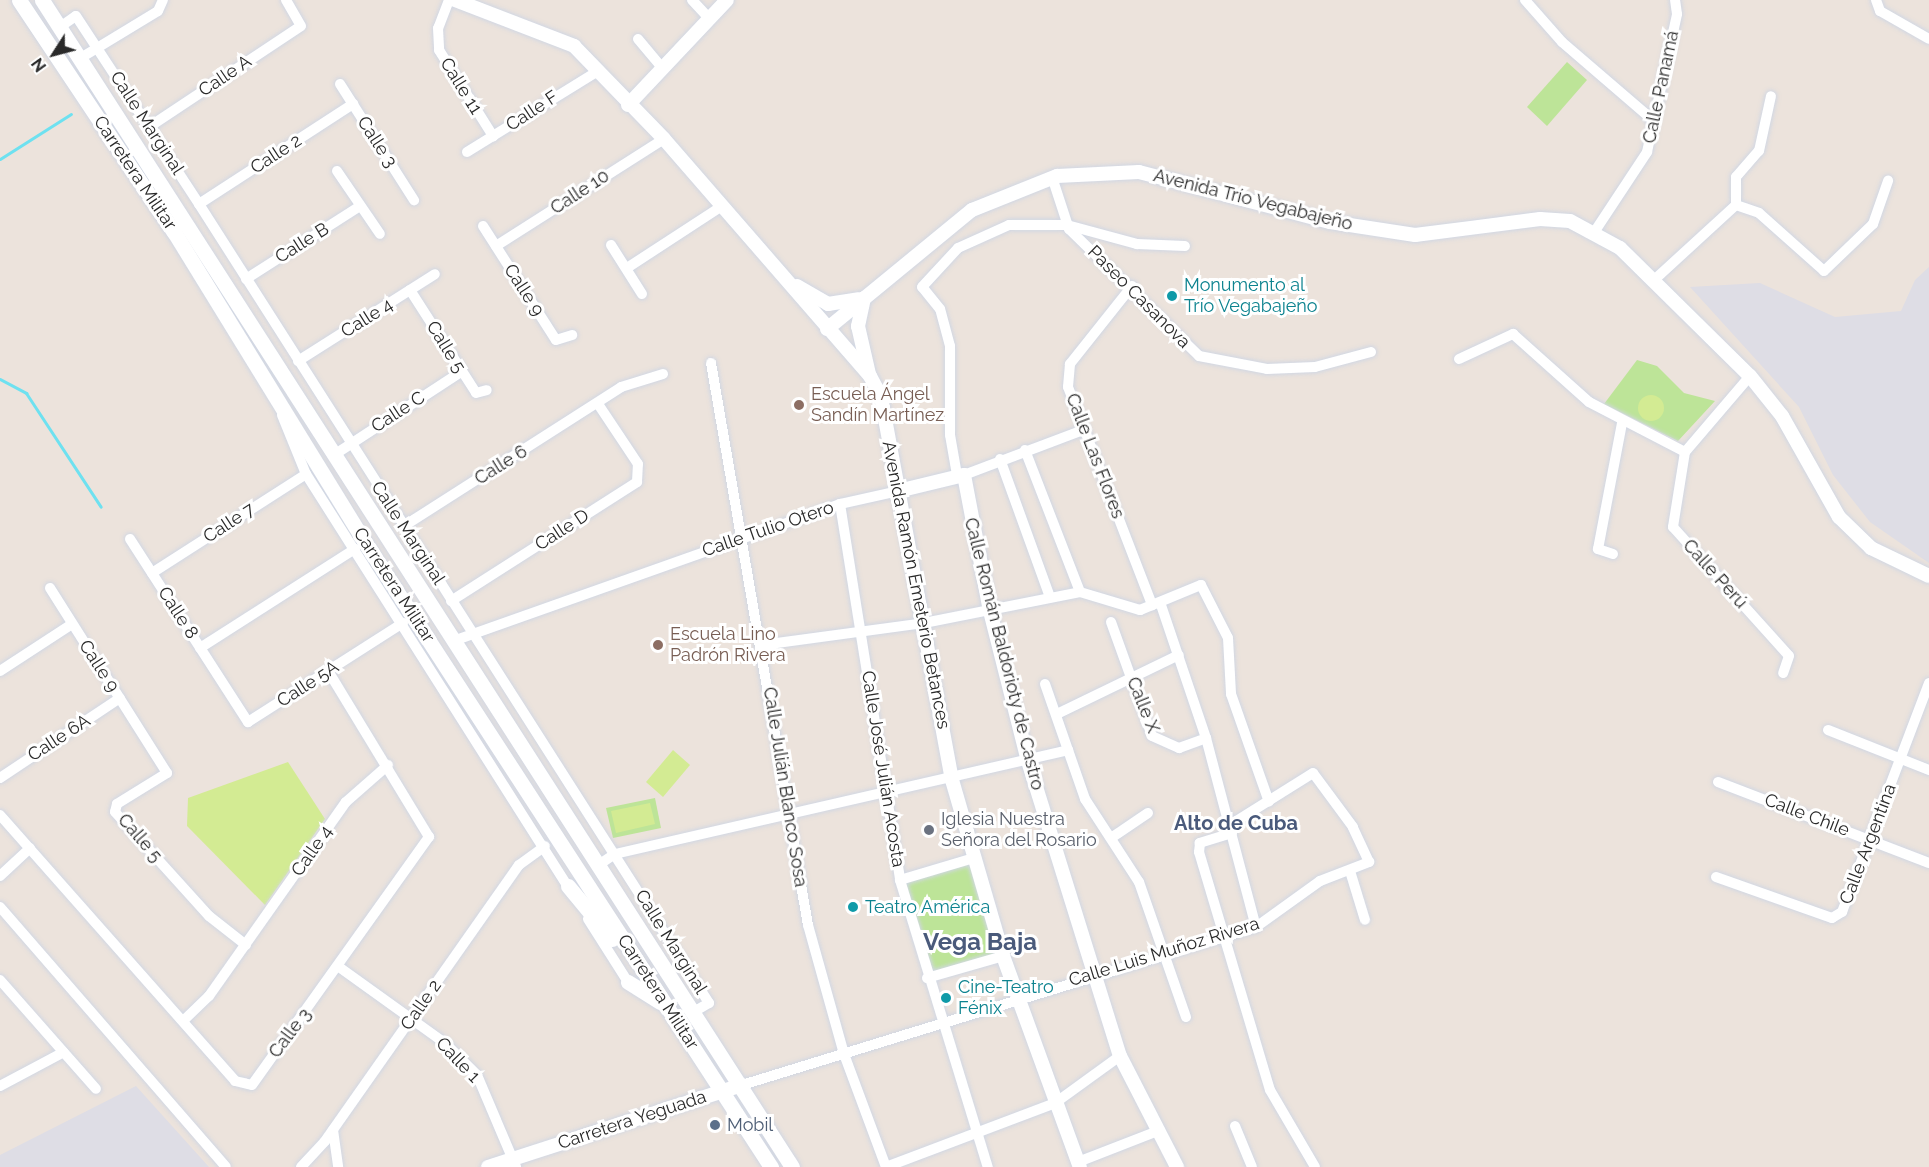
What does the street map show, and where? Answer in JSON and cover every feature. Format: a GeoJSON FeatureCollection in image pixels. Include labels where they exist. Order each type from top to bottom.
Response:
{"type":"FeatureCollection","features":[{"type":"Feature","properties":{"kind":"main road","name":"Carretera Militar"},"geometry":{"type":"LineString","coordinates":[[19,0],[277,392],[360,545],[515,773],[675,1016],[767,1164]]}},
{"type":"Feature","properties":{"kind":"main road","name":"Carretera Militar"},"geometry":{"type":"LineString","coordinates":[[42,0],[337,453],[695,1011],[792,1167]]}},
{"type":"Feature","properties":{"kind":"main road"},"geometry":{"type":"LineString","coordinates":[[360,545],[385,553],[437,633],[456,640],[455,663],[515,756],[515,773]]}},
{"type":"Feature","properties":{"kind":"main road"},"geometry":{"type":"LineString","coordinates":[[568,886],[621,951],[634,956]]}},
{"type":"Feature","properties":{"kind":"main road"},"geometry":{"type":"LineString","coordinates":[[628,982],[675,1016]]}},
{"type":"Feature","properties":{"kind":"street"},"geometry":{"type":"LineString","coordinates":[[79,59],[99,50],[158,11],[163,0]]}},
{"type":"Feature","properties":{"kind":"street","name":"Calle A"},"geometry":{"type":"LineString","coordinates":[[149,127],[301,26],[296,9],[286,0]]}},
{"type":"Feature","properties":{"kind":"street","name":"Calle 11"},"geometry":{"type":"LineString","coordinates":[[449,0],[438,28],[439,50],[493,136]]}},
{"type":"Feature","properties":{"kind":"street","name":"Avenida Ramón Emeterio Betances"},"geometry":{"type":"LineString","coordinates":[[455,0],[574,46],[627,105],[663,139],[719,208],[870,376],[881,397],[952,780],[1003,956],[1079,1164]]}},
{"type":"Feature","properties":{"kind":"street"},"geometry":{"type":"LineString","coordinates":[[693,0],[709,18]]}},
{"type":"Feature","properties":{"kind":"street"},"geometry":{"type":"LineString","coordinates":[[627,105],[727,0]]}},
{"type":"Feature","properties":{"kind":"street"},"geometry":{"type":"LineString","coordinates":[[1525,0],[1562,42],[1654,121]]}},
{"type":"Feature","properties":{"kind":"street","name":"Calle Panamá"},"geometry":{"type":"LineString","coordinates":[[1595,231],[1647,152],[1677,14],[1675,0]]}},
{"type":"Feature","properties":{"kind":"street"},"geometry":{"type":"LineString","coordinates":[[1876,0],[1880,11],[1929,39]]}},
{"type":"Feature","properties":{"kind":"street","name":"Calle Marginal"},"geometry":{"type":"LineString","coordinates":[[60,27],[76,16],[199,204],[709,1002],[695,1011]]}},
{"type":"Feature","properties":{"kind":"street"},"geometry":{"type":"LineString","coordinates":[[638,39],[662,68]]}},
{"type":"Feature","properties":{"kind":"street","name":"Calle F"},"geometry":{"type":"LineString","coordinates":[[467,152],[598,71]]}},
{"type":"Feature","properties":{"kind":"street","name":"Calle 3"},"geometry":{"type":"LineString","coordinates":[[340,84],[414,200]]}},
{"type":"Feature","properties":{"kind":"street"},"geometry":{"type":"LineString","coordinates":[[1653,280],[1736,206],[1736,177],[1759,151],[1771,96]]}},
{"type":"Feature","properties":{"kind":"street","name":"Calle 2"},"geometry":{"type":"LineString","coordinates":[[199,204],[353,104]]}},
{"type":"Feature","properties":{"kind":"street","name":"Calle 10"},"geometry":{"type":"LineString","coordinates":[[496,246],[663,139]]}},
{"type":"Feature","properties":{"kind":"street"},"geometry":{"type":"LineString","coordinates":[[337,171],[357,208],[380,234]]}},
{"type":"Feature","properties":{"kind":"street","name":"Avenida Trío Vegabajeño"},"geometry":{"type":"LineString","coordinates":[[827,328],[972,210],[1052,177],[1138,172],[1330,222],[1415,235],[1540,219],[1595,231],[1653,280],[1750,376],[1782,416],[1839,517],[1870,548],[1929,576]]}},
{"type":"Feature","properties":{"kind":"street","name":"Paseo Casanova"},"geometry":{"type":"LineString","coordinates":[[1052,177],[1067,225],[1132,286],[1199,356],[1267,369],[1316,367],[1371,352]]}},
{"type":"Feature","properties":{"kind":"street"},"geometry":{"type":"LineString","coordinates":[[1736,206],[1760,213],[1824,272],[1873,224],[1888,181]]}},
{"type":"Feature","properties":{"kind":"street","name":"Calle B"},"geometry":{"type":"LineString","coordinates":[[246,279],[357,208]]}},
{"type":"Feature","properties":{"kind":"street"},"geometry":{"type":"LineString","coordinates":[[627,268],[719,208]]}},
{"type":"Feature","properties":{"kind":"street"},"geometry":{"type":"LineString","coordinates":[[961,475],[950,435],[950,346],[940,309],[922,287],[958,248],[1009,225],[1067,225],[1137,244],[1185,246]]}},
{"type":"Feature","properties":{"kind":"street","name":"Calle 9"},"geometry":{"type":"LineString","coordinates":[[483,226],[556,340],[572,334]]}},
{"type":"Feature","properties":{"kind":"street"},"geometry":{"type":"LineString","coordinates":[[610,245],[642,294]]}},
{"type":"Feature","properties":{"kind":"street"},"geometry":{"type":"LineString","coordinates":[[769,264],[828,304],[864,298],[858,326],[870,376]]}},
{"type":"Feature","properties":{"kind":"street","name":"Calle 4"},"geometry":{"type":"LineString","coordinates":[[298,361],[435,274]]}},
{"type":"Feature","properties":{"kind":"street","name":"Calle Las Flores"},"geometry":{"type":"LineString","coordinates":[[1132,286],[1070,364],[1068,387],[1083,430],[1179,655],[1206,738],[1256,927]]}},
{"type":"Feature","properties":{"kind":"street","name":"Calle 5"},"geometry":{"type":"LineString","coordinates":[[410,290],[476,393],[488,390]]}},
{"type":"Feature","properties":{"kind":"street"},"geometry":{"type":"LineString","coordinates":[[1459,359],[1513,334],[1589,402],[1622,423],[1685,452],[1750,376]]}},
{"type":"Feature","properties":{"kind":"street","name":"Calle Julián Blanco Sosa"},"geometry":{"type":"LineString","coordinates":[[711,363],[745,538],[787,815],[808,925],[844,1054],[886,1167]]}},
{"type":"Feature","properties":{"kind":"street","name":"Calle C"},"geometry":{"type":"LineString","coordinates":[[337,453],[461,372]]}},
{"type":"Feature","properties":{"kind":"street","name":"Calle 6"},"geometry":{"type":"LineString","coordinates":[[404,526],[598,404],[621,387],[663,374]]}},
{"type":"Feature","properties":{"kind":"street"},"geometry":{"type":"LineString","coordinates":[[277,392],[288,435],[306,474],[360,545],[403,623],[545,846],[628,982]]}},
{"type":"Feature","properties":{"kind":"street","name":"Calle D"},"geometry":{"type":"LineString","coordinates":[[451,601],[637,482],[638,464],[598,404]]}},
{"type":"Feature","properties":{"kind":"street"},"geometry":{"type":"LineString","coordinates":[[1613,554],[1598,549],[1622,423]]}},
{"type":"Feature","properties":{"kind":"street","name":"Calle Tulio Otero"},"geometry":{"type":"LineString","coordinates":[[456,640],[840,504],[961,475],[1083,430]]}},
{"type":"Feature","properties":{"kind":"street"},"geometry":{"type":"LineString","coordinates":[[1025,450],[1080,592]]}},
{"type":"Feature","properties":{"kind":"street","name":"Calle Perú"},"geometry":{"type":"LineString","coordinates":[[1685,452],[1674,527],[1790,656],[1782,673]]}},
{"type":"Feature","properties":{"kind":"street"},"geometry":{"type":"LineString","coordinates":[[1000,459],[1050,597]]}},
{"type":"Feature","properties":{"kind":"street","name":"Calle 7"},"geometry":{"type":"LineString","coordinates":[[152,573],[306,474]]}},
{"type":"Feature","properties":{"kind":"street","name":"Calle Román Baldorioty de Castro"},"geometry":{"type":"LineString","coordinates":[[961,475],[990,611],[1028,761],[1094,974],[1120,1056],[1177,1167]]}},
{"type":"Feature","properties":{"kind":"street","name":"Calle José Julián Acosta"},"geometry":{"type":"LineString","coordinates":[[840,504],[900,880],[939,1022],[988,1167]]}},
{"type":"Feature","properties":{"kind":"street","name":"Calle 8"},"geometry":{"type":"LineString","coordinates":[[130,539],[226,687]]}},
{"type":"Feature","properties":{"kind":"street"},"geometry":{"type":"LineString","coordinates":[[200,648],[360,545]]}},
{"type":"Feature","properties":{"kind":"street"},"geometry":{"type":"LineString","coordinates":[[762,645],[924,622],[1080,592],[1140,610],[1202,585],[1228,638],[1231,694],[1269,802],[1231,829],[1200,843],[1199,852],[1270,1090],[1315,1167]]}},
{"type":"Feature","properties":{"kind":"street","name":"Calle 9"},"geometry":{"type":"LineString","coordinates":[[50,588],[141,731]]}},
{"type":"Feature","properties":{"kind":"street","name":"Calle X"},"geometry":{"type":"LineString","coordinates":[[1111,622],[1152,736],[1179,748],[1206,738]]}},
{"type":"Feature","properties":{"kind":"street","name":"Calle 5A"},"geometry":{"type":"LineString","coordinates":[[226,687],[249,722],[403,623]]}},
{"type":"Feature","properties":{"kind":"street"},"geometry":{"type":"LineString","coordinates":[[0,671],[72,624]]}},
{"type":"Feature","properties":{"kind":"street"},"geometry":{"type":"LineString","coordinates":[[1059,713],[1179,655]]}},
{"type":"Feature","properties":{"kind":"street","name":"Calle 3"},"geometry":{"type":"LineString","coordinates":[[0,815],[236,1081],[252,1085],[339,967],[429,837],[388,765],[328,671]]}},
{"type":"Feature","properties":{"kind":"street","name":"Calle Argentina"},"geometry":{"type":"LineString","coordinates":[[1716,877],[1832,918],[1842,912],[1929,683]]}},
{"type":"Feature","properties":{"kind":"street"},"geometry":{"type":"LineString","coordinates":[[1045,684],[1059,713],[1068,750],[1085,799],[1114,836],[1140,882],[1186,1017]]}},
{"type":"Feature","properties":{"kind":"street","name":"Calle 6A"},"geometry":{"type":"LineString","coordinates":[[0,778],[120,698]]}},
{"type":"Feature","properties":{"kind":"street"},"geometry":{"type":"LineString","coordinates":[[1828,730],[1929,770]]}},
{"type":"Feature","properties":{"kind":"street","name":"Calle 5"},"geometry":{"type":"LineString","coordinates":[[141,731],[167,773],[117,804],[115,812],[209,916],[246,945]]}},
{"type":"Feature","properties":{"kind":"street"},"geometry":{"type":"LineString","coordinates":[[600,864],[615,854],[888,795],[1068,750]]}},
{"type":"Feature","properties":{"kind":"street","name":"Calle 4"},"geometry":{"type":"LineString","coordinates":[[183,1021],[209,996],[346,802],[388,765]]}},
{"type":"Feature","properties":{"kind":"street","name":"Calle Luis Muñoz Rivera"},"geometry":{"type":"LineString","coordinates":[[742,1085],[1018,997],[1256,927],[1320,881],[1369,862],[1353,827],[1313,773],[1269,802]]}},
{"type":"Feature","properties":{"kind":"street","name":"Calle Chile"},"geometry":{"type":"LineString","coordinates":[[1718,782],[1929,863]]}},
{"type":"Feature","properties":{"kind":"street"},"geometry":{"type":"LineString","coordinates":[[1114,836],[1148,813]]}},
{"type":"Feature","properties":{"kind":"street","name":"Calle 2"},"geometry":{"type":"LineString","coordinates":[[301,1167],[333,1130],[519,865],[545,846]]}},
{"type":"Feature","properties":{"kind":"street"},"geometry":{"type":"LineString","coordinates":[[0,876],[30,848]]}},
{"type":"Feature","properties":{"kind":"street"},"geometry":{"type":"LineString","coordinates":[[900,880],[974,858]]}},
{"type":"Feature","properties":{"kind":"street"},"geometry":{"type":"LineString","coordinates":[[1350,871],[1365,920]]}},
{"type":"Feature","properties":{"kind":"street"},"geometry":{"type":"LineString","coordinates":[[0,907],[226,1167]]}},
{"type":"Feature","properties":{"kind":"street"},"geometry":{"type":"LineString","coordinates":[[927,978],[1003,956]]}},
{"type":"Feature","properties":{"kind":"street","name":"Calle 1"},"geometry":{"type":"LineString","coordinates":[[339,967],[411,1019],[477,1075],[515,1163]]}},
{"type":"Feature","properties":{"kind":"street"},"geometry":{"type":"LineString","coordinates":[[1,982],[96,1089]]}},
{"type":"Feature","properties":{"kind":"street"},"geometry":{"type":"LineString","coordinates":[[0,1086],[64,1052]]}},
{"type":"Feature","properties":{"kind":"street"},"geometry":{"type":"LineString","coordinates":[[886,1167],[1055,1103],[1120,1056]]}},
{"type":"Feature","properties":{"kind":"street","name":"Carretera Yeguada"},"geometry":{"type":"LineString","coordinates":[[488,1167],[515,1163],[742,1085]]}},
{"type":"Feature","properties":{"kind":"street"},"geometry":{"type":"LineString","coordinates":[[1235,1126],[1252,1167]]}},
{"type":"Feature","properties":{"kind":"street"},"geometry":{"type":"LineString","coordinates":[[333,1130],[338,1167]]}},
{"type":"Feature","properties":{"kind":"street"},"geometry":{"type":"LineString","coordinates":[[1079,1164],[1160,1130]]}},
{"type":"Feature","properties":{"kind":"shaded area"},"geometry":{"type":"Polygon","coordinates":[[[1929,267],[1929,563],[1870,522],[1833,475],[1799,407],[1690,287],[1760,283],[1835,317],[1901,311],[1915,280],[1929,267]]]}},
{"type":"Feature","properties":{"kind":"shaded area"},"geometry":{"type":"Polygon","coordinates":[[[136,1086],[209,1167],[0,1167],[0,1155],[136,1086]]]}},
{"type":"Feature","properties":{"kind":"green space"},"geometry":{"type":"Polygon","coordinates":[[[1567,62],[1587,80],[1547,126],[1527,107],[1567,62]]]}},
{"type":"Feature","properties":{"kind":"green space"},"geometry":{"type":"Polygon","coordinates":[[[1637,360],[1657,366],[1684,393],[1715,401],[1678,441],[1604,404],[1637,360]]]}},
{"type":"Feature","properties":{"kind":"green space"},"geometry":{"type":"Polygon","coordinates":[[[1651,395],[1660,399],[1664,408],[1660,417],[1651,421],[1642,417],[1638,408],[1642,399],[1651,395]]]}},
{"type":"Feature","properties":{"kind":"green space"},"geometry":{"type":"Polygon","coordinates":[[[673,750],[690,765],[663,797],[646,782],[673,750]]]}},
{"type":"Feature","properties":{"kind":"green space"},"geometry":{"type":"Polygon","coordinates":[[[288,762],[325,819],[265,905],[187,826],[188,798],[288,762]]]}},
{"type":"Feature","properties":{"kind":"green space"},"geometry":{"type":"Polygon","coordinates":[[[655,798],[661,828],[613,838],[606,808],[655,798]]]}},
{"type":"Feature","properties":{"kind":"green space"},"geometry":{"type":"Polygon","coordinates":[[[650,803],[655,824],[616,833],[611,811],[650,803]]]}},
{"type":"Feature","properties":{"kind":"green space"},"geometry":{"type":"Polygon","coordinates":[[[974,862],[1000,954],[931,973],[905,881],[974,862]]]}},
{"type":"Feature","properties":{"kind":"waterway"},"geometry":{"type":"LineString","coordinates":[[0,159],[71,114]]}},
{"type":"Feature","properties":{"kind":"waterway"},"geometry":{"type":"LineString","coordinates":[[0,379],[26,393],[101,507]]}},
{"type":"Feature","properties":{"kind":"place","name":"Monumento al Trío Vegabajeño"},"geometry":{"type":"Point","coordinates":[1172,296]}},
{"type":"Feature","properties":{"kind":"place","name":"Escuela Ángel Sandín Martínez"},"geometry":{"type":"Point","coordinates":[799,405]}},
{"type":"Feature","properties":{"kind":"place","name":"Escuela Lino Padrón Rivera"},"geometry":{"type":"Point","coordinates":[658,645]}},
{"type":"Feature","properties":{"kind":"place","name":"Iglesia Nuestra Señora del Rosario"},"geometry":{"type":"Point","coordinates":[929,830]}},
{"type":"Feature","properties":{"kind":"place","name":"Teatro América"},"geometry":{"type":"Point","coordinates":[853,907]}},
{"type":"Feature","properties":{"kind":"place","name":"Cine-Teatro Fénix"},"geometry":{"type":"Point","coordinates":[946,998]}},
{"type":"Feature","properties":{"kind":"place","name":"Mobil"},"geometry":{"type":"Point","coordinates":[715,1125]}},
{"type":"Feature","properties":{"kind":"district","name":"Alto de Cuba"},"geometry":{"type":"Point","coordinates":[1236,823]}},
{"type":"Feature","properties":{"kind":"district","name":"Vega Baja"},"geometry":{"type":"Point","coordinates":[980,942]}}]}
